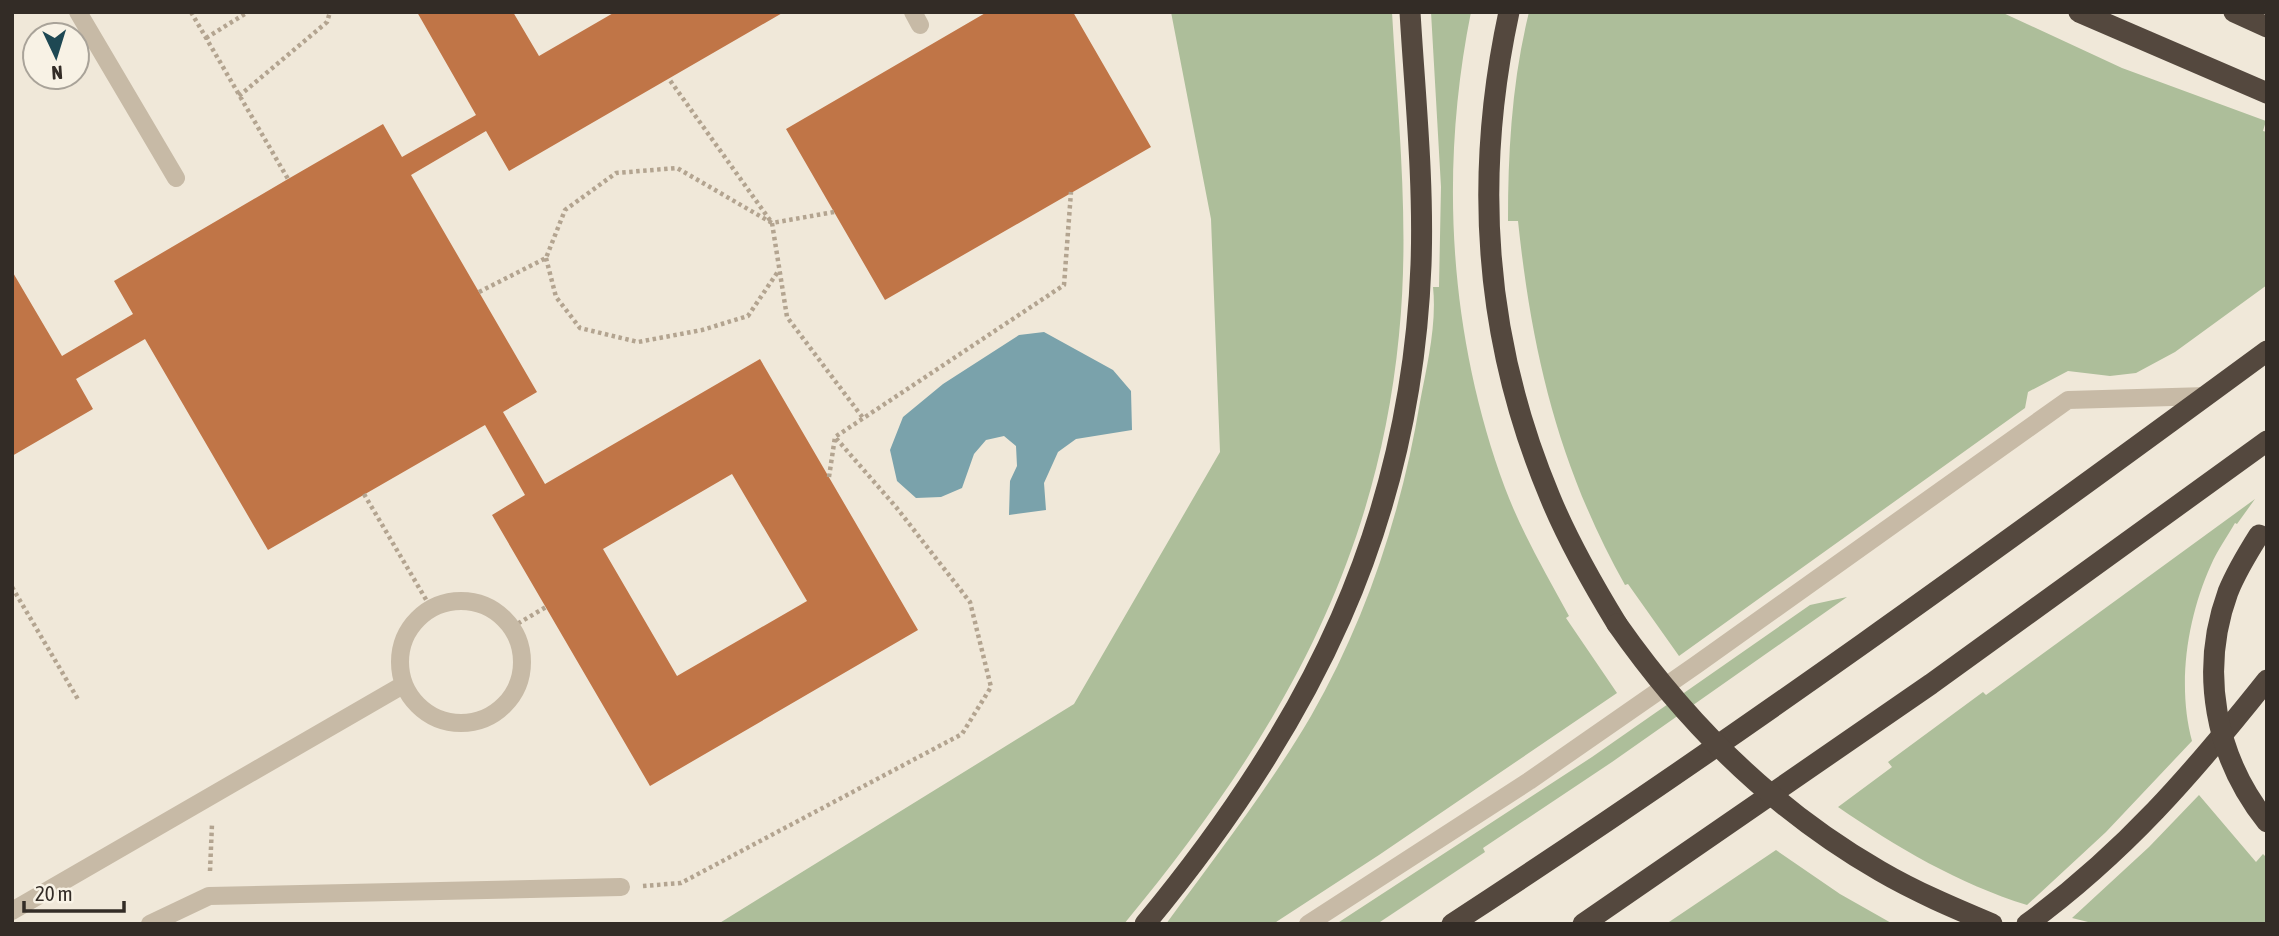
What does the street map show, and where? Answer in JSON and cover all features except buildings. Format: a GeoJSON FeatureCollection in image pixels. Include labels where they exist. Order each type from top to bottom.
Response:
{"type":"FeatureCollection","features":[{"type":"Feature","properties":{"kind":"highway"},"geometry":{"type":"LineString","coordinates":[[1145,924],[1208,844],[1282,734],[1342,619],[1373,540],[1405,418],[1418,321],[1421,217],[1410,12]]}},
{"type":"Feature","properties":{"kind":"highway"},"geometry":{"type":"LineString","coordinates":[[1509,12],[1493,100],[1488,185],[1489,238],[1495,297],[1507,365],[1521,416],[1550,498],[1573,547],[1617,624],[1639,656],[1697,726],[1748,775],[1797,817],[1881,872],[1940,902],[1992,924]]}},
{"type":"Feature","properties":{"kind":"highway"},"geometry":{"type":"LineString","coordinates":[[2079,12],[2267,93]]}},
{"type":"Feature","properties":{"kind":"highway"},"geometry":{"type":"LineString","coordinates":[[2234,12],[2267,27]]}},
{"type":"Feature","properties":{"kind":"highway"},"geometry":{"type":"LineString","coordinates":[[1451,924],[1766,710],[2267,351]]}},
{"type":"Feature","properties":{"kind":"highway"},"geometry":{"type":"LineString","coordinates":[[1583,924],[1920,691],[2267,441]]}},
{"type":"Feature","properties":{"kind":"highway"},"geometry":{"type":"LineString","coordinates":[[2263,530],[2239,568],[2225,603],[2214,652],[2213,686],[2215,713],[2233,770],[2248,797],[2267,822]]}},
{"type":"Feature","properties":{"kind":"highway"},"geometry":{"type":"LineString","coordinates":[[2027,924],[2096,869],[2149,819],[2201,762],[2267,680]]}},
{"type":"Feature","properties":{"kind":"lane"},"geometry":{"type":"LineString","coordinates":[[78,12],[176,178]]}},
{"type":"Feature","properties":{"kind":"lane"},"geometry":{"type":"LineString","coordinates":[[1308,924],[1529,781],[2068,400],[2207,396]]}},
{"type":"Feature","properties":{"kind":"lane"},"geometry":{"type":"LineString","coordinates":[[450,601],[473,602],[495,610],[512,627],[520,646],[522,668],[516,689],[503,707],[485,719],[464,723],[442,720],[422,710],[403,685],[400,671],[401,648],[411,626],[431,608],[450,601]]}},
{"type":"Feature","properties":{"kind":"lane"},"geometry":{"type":"LineString","coordinates":[[12,911],[403,685]]}},
{"type":"Feature","properties":{"kind":"lane"},"geometry":{"type":"LineString","coordinates":[[150,924],[209,897],[621,887]]}},
{"type":"Feature","properties":{"kind":"path"},"geometry":{"type":"LineString","coordinates":[[191,12],[288,179]]}},
{"type":"Feature","properties":{"kind":"path"},"geometry":{"type":"LineString","coordinates":[[206,38],[248,12]]}},
{"type":"Feature","properties":{"kind":"path"},"geometry":{"type":"LineString","coordinates":[[239,96],[327,22],[330,12]]}},
{"type":"Feature","properties":{"kind":"path"},"geometry":{"type":"LineString","coordinates":[[669,79],[772,223],[787,317],[863,418]]}},
{"type":"Feature","properties":{"kind":"path"},"geometry":{"type":"LineString","coordinates":[[779,270],[748,316],[702,330],[638,342],[580,328],[556,298],[546,258],[565,210],[616,173],[677,168],[772,223],[834,212]]}},
{"type":"Feature","properties":{"kind":"path"},"geometry":{"type":"LineString","coordinates":[[829,477],[835,437],[1064,285],[1071,192]]}},
{"type":"Feature","properties":{"kind":"path"},"geometry":{"type":"LineString","coordinates":[[479,292],[546,258]]}},
{"type":"Feature","properties":{"kind":"path"},"geometry":{"type":"LineString","coordinates":[[621,887],[681,883],[962,734],[992,687],[970,602],[896,507],[835,437]]}},
{"type":"Feature","properties":{"kind":"path"},"geometry":{"type":"LineString","coordinates":[[364,494],[431,608]]}},
{"type":"Feature","properties":{"kind":"path"},"geometry":{"type":"LineString","coordinates":[[12,587],[79,702]]}},
{"type":"Feature","properties":{"kind":"path"},"geometry":{"type":"LineString","coordinates":[[512,627],[546,607]]}},
{"type":"Feature","properties":{"kind":"path"},"geometry":{"type":"LineString","coordinates":[[209,897],[212,822]]}},
{"type":"Feature","properties":{"kind":"green space"},"geometry":{"type":"Polygon","coordinates":[[[1171,12],[1392,12],[1403,214],[1399,335],[1387,421],[1367,501],[1341,578],[1308,651],[1270,721],[1226,790],[1124,924],[718,924],[1074,704],[1220,452],[1211,219],[1171,12]]]}},
{"type":"Feature","properties":{"kind":"green space"},"geometry":{"type":"Polygon","coordinates":[[[1431,12],[1471,12],[1455,132],[1455,253],[1461,313],[1486,430],[1512,505],[1569,616],[1566,618],[1617,693],[1273,924],[1166,924],[1223,848],[1311,716],[1349,642],[1392,524],[1412,443],[1428,360],[1434,316],[1433,287],[1439,287],[1441,187],[1431,12]]]}},
{"type":"Feature","properties":{"kind":"green space"},"geometry":{"type":"Polygon","coordinates":[[[1529,12],[2001,12],[2122,68],[2266,121],[2263,131],[2267,132],[2267,285],[2175,352],[2136,373],[2110,376],[2068,371],[2028,392],[2025,408],[1679,656],[1628,584],[1625,585],[1602,541],[1566,453],[1541,364],[1531,317],[1518,221],[1508,221],[1512,116],[1529,12]]]}},
{"type":"Feature","properties":{"kind":"green space"},"geometry":{"type":"Polygon","coordinates":[[[2255,499],[2237,524],[2235,523],[2216,554],[2203,585],[2190,629],[2185,697],[2192,741],[2106,832],[2027,905],[1977,886],[1929,863],[1838,807],[1892,767],[1888,762],[1983,692],[1986,695],[2255,499]]]}},
{"type":"Feature","properties":{"kind":"green space"},"geometry":{"type":"Polygon","coordinates":[[[1847,597],[1612,762],[1483,848],[1485,852],[1377,924],[1336,924],[1592,757],[1810,605],[1847,597]]]}},
{"type":"Feature","properties":{"kind":"green space"},"geometry":{"type":"Polygon","coordinates":[[[2199,795],[2256,862],[2263,854],[2267,858],[2267,924],[2096,924],[2072,918],[2149,847],[2199,795]]]}},
{"type":"Feature","properties":{"kind":"green space"},"geometry":{"type":"Polygon","coordinates":[[[1776,850],[1840,894],[1893,924],[1666,924],[1776,850]]]}},
{"type":"Feature","properties":{"kind":"water"},"geometry":{"type":"Polygon","coordinates":[[[1044,332],[1113,370],[1131,391],[1132,430],[1076,439],[1058,452],[1044,483],[1046,510],[1009,515],[1010,481],[1017,466],[1016,446],[1004,436],[986,440],[974,454],[962,488],[941,497],[916,498],[897,481],[890,450],[903,417],[943,384],[1019,335],[1044,332]]]}}]}
